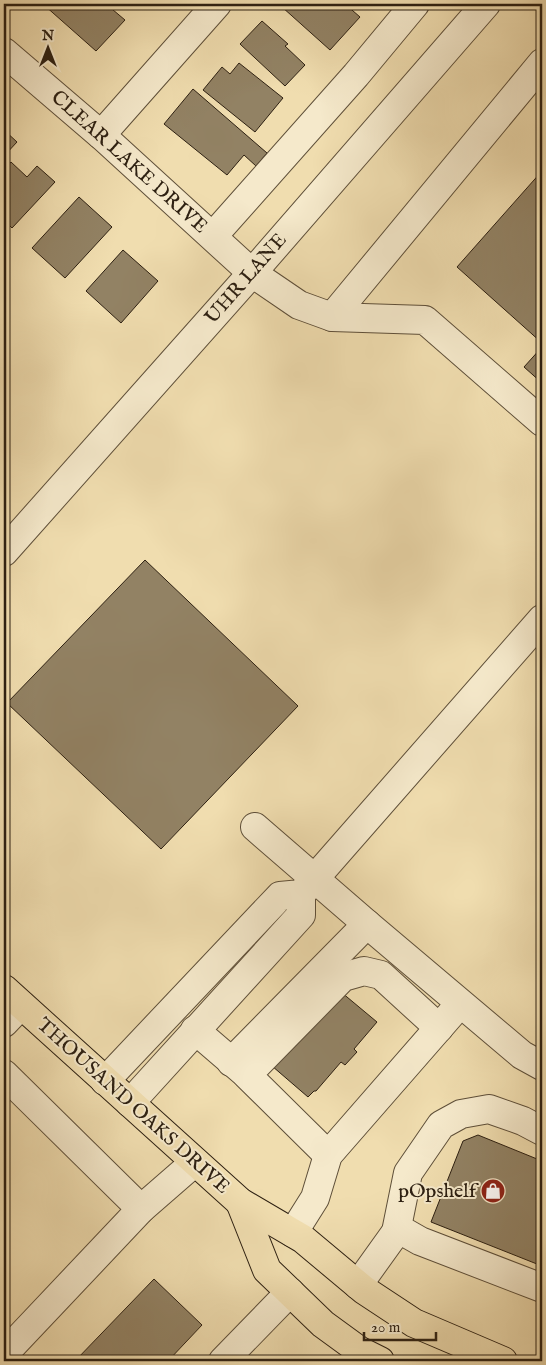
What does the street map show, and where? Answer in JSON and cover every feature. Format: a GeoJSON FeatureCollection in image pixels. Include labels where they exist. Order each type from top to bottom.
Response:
{"type":"FeatureCollection","features":[{"type":"Feature","properties":{"kind":"main road","name":"THOUSAND OAKS DRIVE"},"geometry":{"type":"LineString","coordinates":[[10,1006],[105,1081],[240,1202],[303,1239],[358,1286],[414,1323],[503,1361]]}},
{"type":"Feature","properties":{"kind":"main road","name":"THOUSAND OAKS DRIVE"},"geometry":{"type":"LineString","coordinates":[[240,1202],[267,1270],[323,1324],[360,1351],[380,1361]]}},
{"type":"Feature","properties":{"kind":"street"},"geometry":{"type":"LineString","coordinates":[[102,135],[216,4]]}},
{"type":"Feature","properties":{"kind":"street"},"geometry":{"type":"LineString","coordinates":[[212,236],[356,74],[415,4]]}},
{"type":"Feature","properties":{"kind":"street","name":"UHR LANE"},"geometry":{"type":"LineString","coordinates":[[4,552],[252,273],[486,4]]}},
{"type":"Feature","properties":{"kind":"street","name":"CLEAR LAKE DRIVE"},"geometry":{"type":"LineString","coordinates":[[4,52],[102,135],[252,273],[299,305],[332,317],[425,320],[542,422]]}},
{"type":"Feature","properties":{"kind":"street"},"geometry":{"type":"LineString","coordinates":[[332,317],[542,63]]}},
{"type":"Feature","properties":{"kind":"street"},"geometry":{"type":"LineString","coordinates":[[130,1103],[301,915],[308,886],[542,619]]}},
{"type":"Feature","properties":{"kind":"street"},"geometry":{"type":"LineString","coordinates":[[255,827],[308,886],[367,924],[522,1055],[539,1058]]}},
{"type":"Feature","properties":{"kind":"street"},"geometry":{"type":"LineString","coordinates":[[105,1081],[280,896],[308,886]]}},
{"type":"Feature","properties":{"kind":"street"},"geometry":{"type":"LineString","coordinates":[[239,1068],[367,924]]}},
{"type":"Feature","properties":{"kind":"street"},"geometry":{"type":"LineString","coordinates":[[239,1068],[344,977],[364,971],[381,975],[440,1028]]}},
{"type":"Feature","properties":{"kind":"street"},"geometry":{"type":"LineString","coordinates":[[293,1233],[315,1198],[328,1155],[461,1003]]}},
{"type":"Feature","properties":{"kind":"street"},"geometry":{"type":"LineString","coordinates":[[195,1030],[239,1068],[328,1155]]}},
{"type":"Feature","properties":{"kind":"street"},"geometry":{"type":"LineString","coordinates":[[4,1074],[141,1209]]}},
{"type":"Feature","properties":{"kind":"street"},"geometry":{"type":"LineString","coordinates":[[358,1286],[396,1232],[408,1173],[441,1125],[462,1114],[489,1108],[523,1120],[542,1131]]}},
{"type":"Feature","properties":{"kind":"street"},"geometry":{"type":"LineString","coordinates":[[4,1354],[141,1209],[195,1162]]}},
{"type":"Feature","properties":{"kind":"street"},"geometry":{"type":"LineString","coordinates":[[396,1232],[406,1233],[420,1241],[542,1288]]}},
{"type":"Feature","properties":{"kind":"street"},"geometry":{"type":"LineString","coordinates":[[222,1361],[290,1292]]}},
{"type":"Feature","properties":{"kind":"building"},"geometry":{"type":"Polygon","coordinates":[[[45,4],[106,4],[125,20],[96,51],[45,4]]]}},
{"type":"Feature","properties":{"kind":"building"},"geometry":{"type":"Polygon","coordinates":[[[285,4],[345,4],[360,17],[330,50],[282,7],[285,4]]]}},
{"type":"Feature","properties":{"kind":"building"},"geometry":{"type":"Polygon","coordinates":[[[262,21],[288,44],[285,46],[305,65],[285,86],[240,44],[262,21]]]}},
{"type":"Feature","properties":{"kind":"building"},"geometry":{"type":"Polygon","coordinates":[[[239,63],[283,98],[255,132],[203,90],[222,67],[230,74],[239,63]]]}},
{"type":"Feature","properties":{"kind":"building"},"geometry":{"type":"Polygon","coordinates":[[[193,89],[267,153],[256,166],[244,155],[227,175],[164,124],[193,89]]]}},
{"type":"Feature","properties":{"kind":"building"},"geometry":{"type":"Polygon","coordinates":[[[4,130],[17,142],[4,156],[4,130]]]}},
{"type":"Feature","properties":{"kind":"building"},"geometry":{"type":"Polygon","coordinates":[[[11,162],[27,177],[37,166],[55,182],[12,228],[4,220],[4,170],[11,162]]]}},
{"type":"Feature","properties":{"kind":"building"},"geometry":{"type":"Polygon","coordinates":[[[542,171],[542,343],[457,267],[542,171]]]}},
{"type":"Feature","properties":{"kind":"building"},"geometry":{"type":"Polygon","coordinates":[[[79,197],[112,227],[65,278],[32,248],[79,197]]]}},
{"type":"Feature","properties":{"kind":"building"},"geometry":{"type":"Polygon","coordinates":[[[123,250],[158,281],[121,323],[86,291],[123,250]]]}},
{"type":"Feature","properties":{"kind":"building"},"geometry":{"type":"Polygon","coordinates":[[[542,347],[542,383],[524,367],[542,347]]]}},
{"type":"Feature","properties":{"kind":"building"},"geometry":{"type":"Polygon","coordinates":[[[145,560],[298,706],[161,849],[7,703],[145,560]]]}},
{"type":"Feature","properties":{"kind":"building"},"geometry":{"type":"Polygon","coordinates":[[[341,992],[377,1022],[354,1049],[357,1052],[345,1065],[341,1062],[316,1091],[308,1097],[272,1066],[341,992]]]}},
{"type":"Feature","properties":{"kind":"building","name":"pOpshelf"},"geometry":{"type":"Polygon","coordinates":[[[478,1135],[542,1161],[542,1266],[431,1222],[463,1141],[478,1135]]]}},
{"type":"Feature","properties":{"kind":"building"},"geometry":{"type":"Polygon","coordinates":[[[154,1279],[202,1325],[168,1361],[75,1361],[154,1279]]]}},
{"type":"Feature","properties":{"kind":"place","name":"pOpshelf"},"geometry":{"type":"Point","coordinates":[493,1191]}}]}
